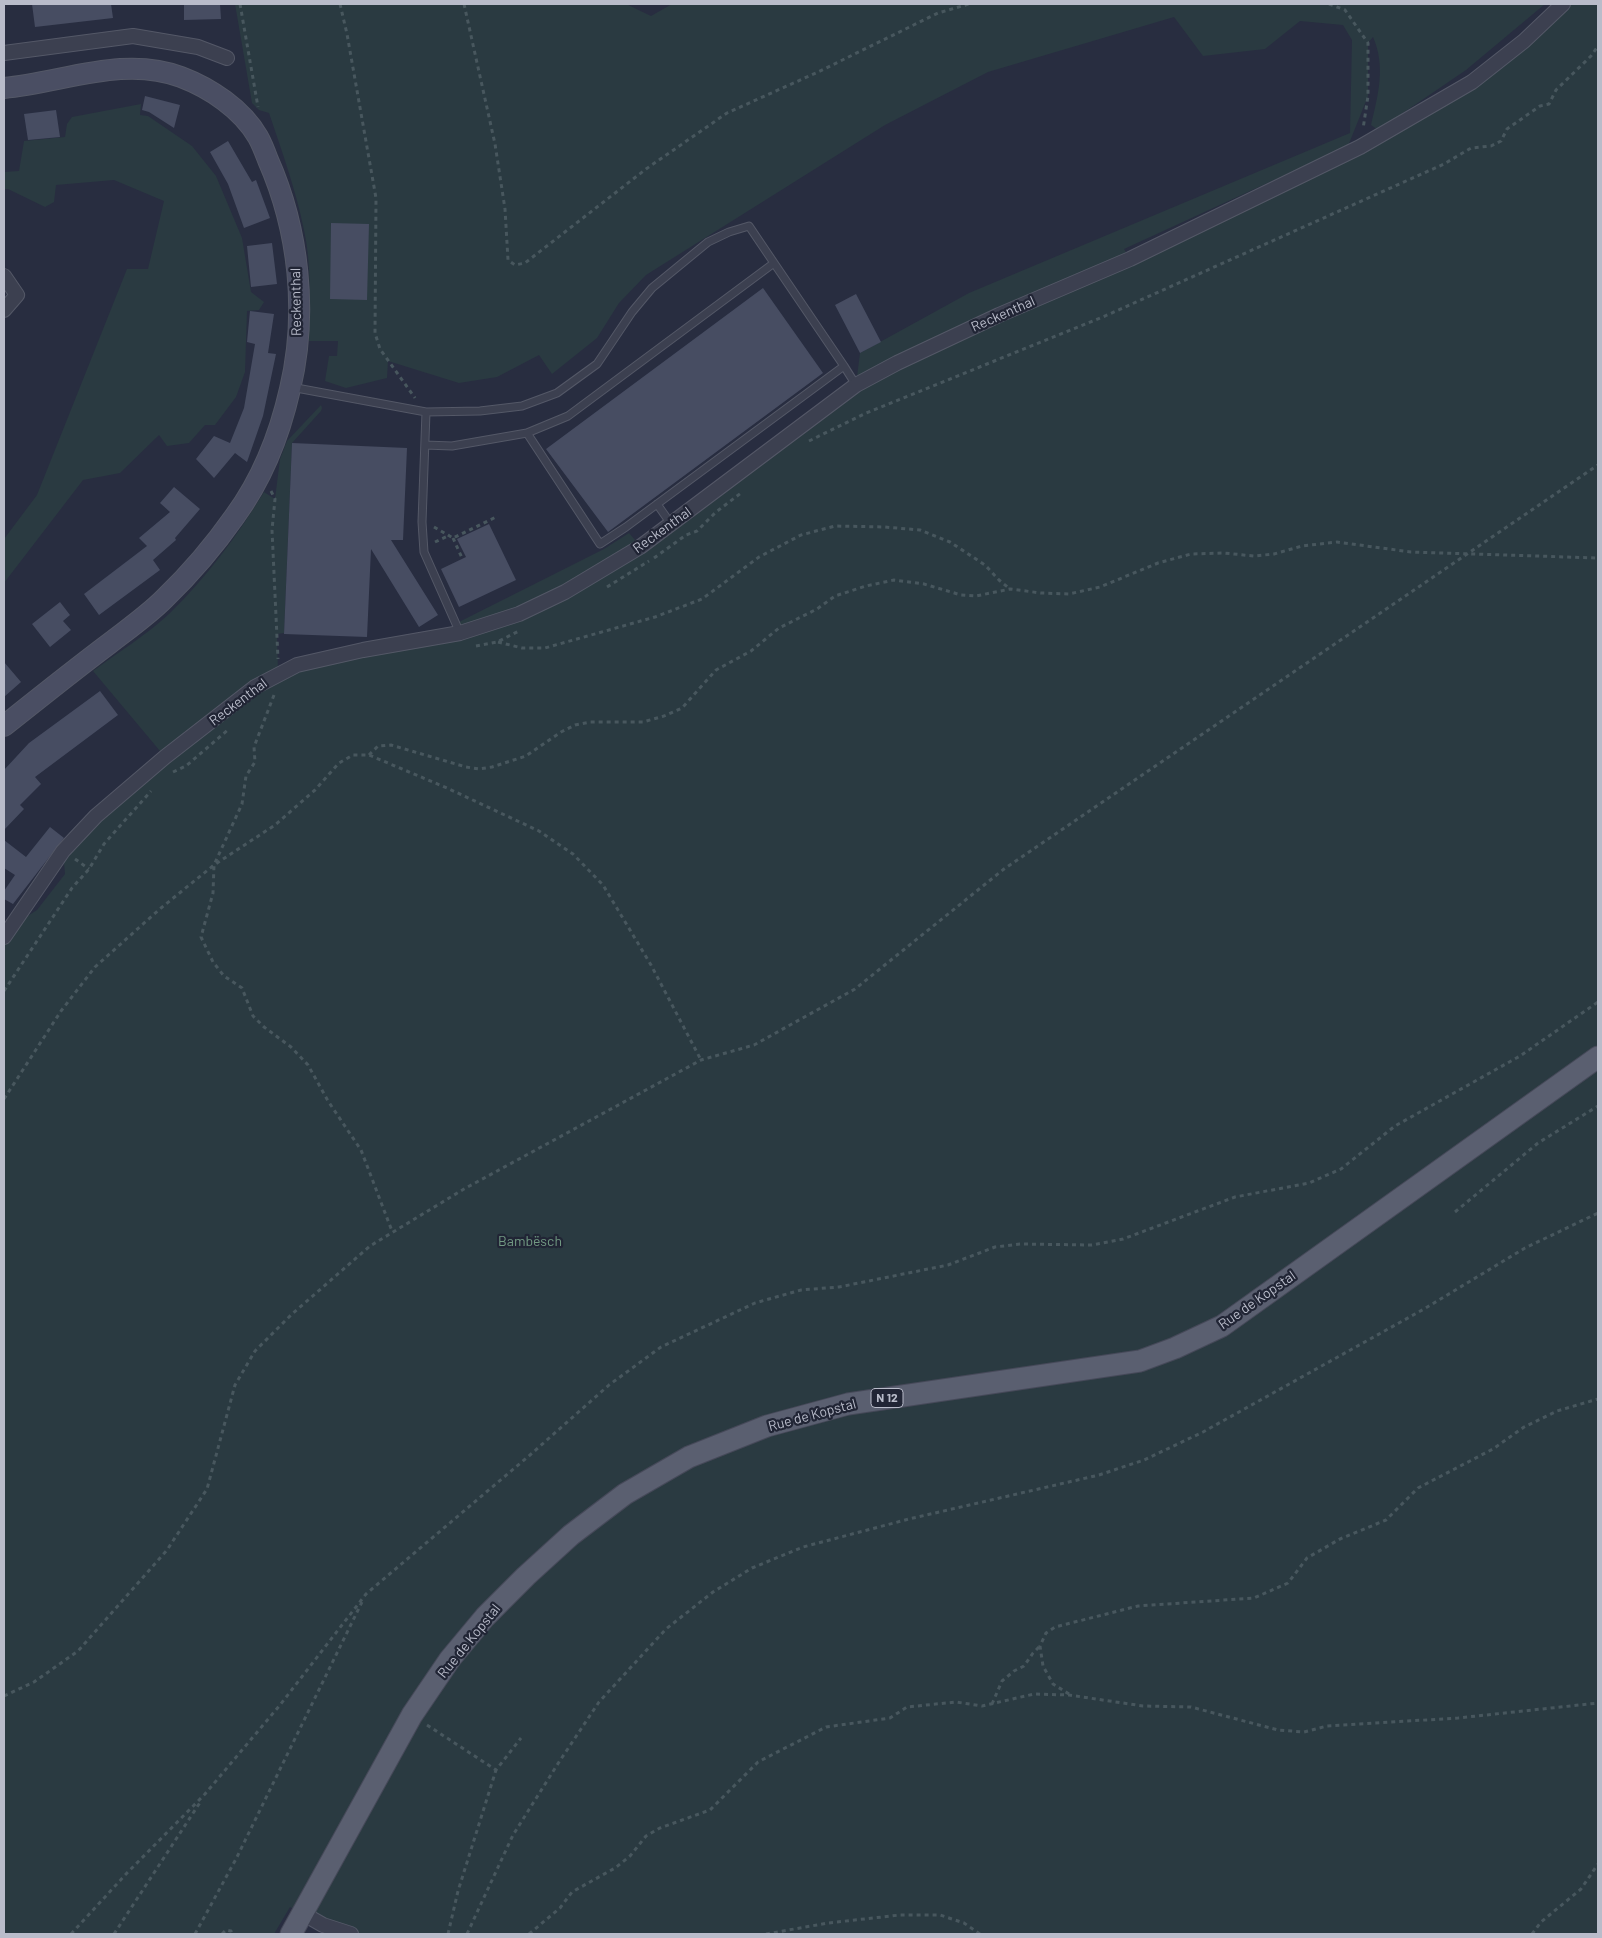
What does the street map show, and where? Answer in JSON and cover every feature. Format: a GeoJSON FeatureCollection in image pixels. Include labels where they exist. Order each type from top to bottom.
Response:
{"type":"FeatureCollection","features":[{"type":"Feature","properties":{"kind":"main road","name":"Reckenthal"},"geometry":{"type":"LineString","coordinates":[[4,88],[112,70],[150,69],[178,76],[206,88],[233,108],[258,136],[279,185],[293,235],[299,289],[298,336],[291,387],[278,432],[262,470],[237,514],[203,559],[163,601],[4,726]]}},
{"type":"Feature","properties":{"kind":"main road","name":"Rue de Kopstal"},"geometry":{"type":"LineString","coordinates":[[291,1934],[412,1715],[450,1659],[485,1617],[526,1576],[571,1535],[625,1494],[689,1456],[767,1426],[848,1404],[1140,1361],[1175,1348],[1222,1326],[1598,1058]]}},
{"type":"Feature","properties":{"kind":"street","name":"Reckenthal"},"geometry":{"type":"LineString","coordinates":[[4,937],[63,851],[96,816],[165,757],[255,686],[297,665],[363,650],[460,633],[519,614],[565,592],[640,547],[856,385],[999,314],[1130,260],[1360,147],[1472,82],[1524,41],[1563,4]]}},
{"type":"Feature","properties":{"kind":"street"},"geometry":{"type":"LineString","coordinates":[[4,52],[133,36],[198,47],[227,58]]}},
{"type":"Feature","properties":{"kind":"street"},"geometry":{"type":"LineString","coordinates":[[4,276],[16,295],[4,310]]}},
{"type":"Feature","properties":{"kind":"street"},"geometry":{"type":"LineString","coordinates":[[302,1913],[323,1925],[351,1934]]}},
{"type":"Feature","properties":{"kind":"lane"},"geometry":{"type":"LineString","coordinates":[[291,387],[426,412],[480,411],[522,406],[557,393],[597,364],[632,312],[652,288],[708,242],[729,232],[749,226],[856,385]]}},
{"type":"Feature","properties":{"kind":"lane"},"geometry":{"type":"LineString","coordinates":[[425,445],[452,446],[526,433],[568,416],[774,263]]}},
{"type":"Feature","properties":{"kind":"lane"},"geometry":{"type":"LineString","coordinates":[[526,433],[600,544],[844,366]]}},
{"type":"Feature","properties":{"kind":"lane"},"geometry":{"type":"LineString","coordinates":[[426,412],[422,522],[424,552],[460,633]]}},
{"type":"Feature","properties":{"kind":"lane"},"geometry":{"type":"LineString","coordinates":[[656,504],[671,524]]}},
{"type":"Feature","properties":{"kind":"path"},"geometry":{"type":"LineString","coordinates":[[240,4],[258,110]]}},
{"type":"Feature","properties":{"kind":"path"},"geometry":{"type":"LineString","coordinates":[[340,4],[376,198],[375,333],[380,348],[426,412]]}},
{"type":"Feature","properties":{"kind":"path"},"geometry":{"type":"LineString","coordinates":[[464,4],[495,144],[505,209],[508,260],[514,265],[525,262],[646,169],[727,113],[818,72],[938,13],[968,4]]}},
{"type":"Feature","properties":{"kind":"path"},"geometry":{"type":"LineString","coordinates":[[1329,4],[1345,10]]}},
{"type":"Feature","properties":{"kind":"path"},"geometry":{"type":"LineString","coordinates":[[1344,4],[1345,10],[1368,43],[1368,96],[1360,147]]}},
{"type":"Feature","properties":{"kind":"path"},"geometry":{"type":"LineString","coordinates":[[807,442],[864,414],[1105,316],[1444,164],[1471,148],[1491,146],[1501,141],[1508,129],[1540,106],[1549,104],[1556,90],[1591,56],[1598,46]]}},
{"type":"Feature","properties":{"kind":"path"},"geometry":{"type":"LineString","coordinates":[[4,1696],[34,1682],[78,1651],[167,1550],[207,1489],[235,1385],[255,1351],[292,1314],[370,1246],[464,1189],[701,1060],[754,1045],[855,989],[1004,869],[1598,465]]}},
{"type":"Feature","properties":{"kind":"path"},"geometry":{"type":"LineString","coordinates":[[262,470],[275,499],[272,530],[278,673]]}},
{"type":"Feature","properties":{"kind":"path"},"geometry":{"type":"LineString","coordinates":[[453,538],[498,516]]}},
{"type":"Feature","properties":{"kind":"path"},"geometry":{"type":"LineString","coordinates":[[422,522],[441,530],[453,538],[462,558]]}},
{"type":"Feature","properties":{"kind":"path"},"geometry":{"type":"LineString","coordinates":[[497,642],[522,648],[546,648],[656,617],[702,599],[759,557],[801,535],[835,526],[884,526],[920,530],[950,542],[985,566],[998,580],[1010,589]]}},
{"type":"Feature","properties":{"kind":"path"},"geometry":{"type":"LineString","coordinates":[[369,755],[378,746],[390,745],[466,767],[480,769],[526,756],[561,732],[575,725],[590,722],[642,722],[664,716],[682,708],[716,670],[751,651],[778,628],[817,609],[835,596],[866,586],[894,580],[924,584],[961,595],[976,596],[1010,589],[1069,594],[1100,587],[1158,563],[1191,554],[1224,553],[1254,556],[1274,554],[1302,546],[1337,542],[1411,552],[1598,558]]}},
{"type":"Feature","properties":{"kind":"path"},"geometry":{"type":"LineString","coordinates":[[266,700],[274,695],[254,747],[255,762],[246,776],[242,804],[214,865],[213,893],[201,937],[213,962],[224,976],[242,988],[253,1016],[264,1027],[291,1047],[308,1064],[328,1101],[361,1150],[392,1231]]}},
{"type":"Feature","properties":{"kind":"path"},"geometry":{"type":"LineString","coordinates":[[168,776],[186,766],[235,724]]}},
{"type":"Feature","properties":{"kind":"path"},"geometry":{"type":"LineString","coordinates":[[4,1099],[61,1011],[96,967],[160,908],[214,865],[275,825],[315,790],[339,763],[354,755],[369,755],[446,788],[539,831],[573,854],[604,885],[651,965],[701,1060]]}},
{"type":"Feature","properties":{"kind":"path"},"geometry":{"type":"LineString","coordinates":[[4,992],[67,896],[89,869],[104,844],[156,787]]}},
{"type":"Feature","properties":{"kind":"path"},"geometry":{"type":"LineString","coordinates":[[71,1934],[205,1794],[280,1705],[366,1594],[530,1456],[609,1385],[661,1347],[755,1302],[801,1290],[839,1287],[948,1265],[995,1247],[1020,1244],[1092,1245],[1123,1239],[1235,1197],[1309,1183],[1341,1169],[1395,1126],[1520,1056],[1598,1002]]}},
{"type":"Feature","properties":{"kind":"path"},"geometry":{"type":"LineString","coordinates":[[1455,1212],[1538,1143],[1598,1106]]}},
{"type":"Feature","properties":{"kind":"path"},"geometry":{"type":"LineString","coordinates":[[467,1934],[512,1835],[599,1702],[666,1629],[713,1592],[752,1568],[803,1547],[909,1519],[1099,1475],[1144,1460],[1220,1423],[1424,1309],[1525,1248],[1598,1213]]}},
{"type":"Feature","properties":{"kind":"path"},"geometry":{"type":"LineString","coordinates":[[992,1704],[1002,1681],[1014,1670],[1024,1666],[1032,1653],[1040,1646],[1046,1632],[1055,1627],[1138,1606],[1254,1598],[1288,1583],[1308,1558],[1340,1539],[1386,1520],[1418,1488],[1493,1449],[1524,1427],[1557,1411],[1598,1399]]}},
{"type":"Feature","properties":{"kind":"path"},"geometry":{"type":"LineString","coordinates":[[195,1934],[236,1859],[366,1594]]}},
{"type":"Feature","properties":{"kind":"path"},"geometry":{"type":"LineString","coordinates":[[1040,1646],[1043,1666],[1053,1684],[1069,1695]]}},
{"type":"Feature","properties":{"kind":"path"},"geometry":{"type":"LineString","coordinates":[[529,1934],[560,1908],[572,1892],[615,1868],[630,1856],[646,1836],[660,1828],[710,1810],[758,1762],[826,1727],[890,1718],[907,1707],[956,1702],[982,1706],[1034,1694],[1069,1695],[1143,1706],[1190,1706],[1278,1730],[1304,1732],[1327,1726],[1458,1718],[1598,1703]]}},
{"type":"Feature","properties":{"kind":"path"},"geometry":{"type":"LineString","coordinates":[[412,1715],[496,1770]]}},
{"type":"Feature","properties":{"kind":"path"},"geometry":{"type":"LineString","coordinates":[[448,1934],[458,1891],[496,1770],[521,1738]]}},
{"type":"Feature","properties":{"kind":"path"},"geometry":{"type":"LineString","coordinates":[[114,1934],[205,1794]]}},
{"type":"Feature","properties":{"kind":"path"},"geometry":{"type":"LineString","coordinates":[[1532,1934],[1541,1922],[1581,1889],[1598,1864]]}},
{"type":"Feature","properties":{"kind":"path"},"geometry":{"type":"LineString","coordinates":[[766,1934],[828,1923],[900,1915],[940,1915],[964,1923],[980,1934]]}},
{"type":"Feature","properties":{"kind":"path"},"geometry":{"type":"LineString","coordinates":[[222,1934],[226,1930],[231,1931],[232,1934]]}},
{"type":"Feature","properties":{"kind":"green space","name":"Bambësch"},"geometry":{"type":"Polygon","coordinates":[[[235,4],[626,4],[651,16],[672,4],[1545,4],[1466,70],[1378,130],[1371,125],[1380,81],[1379,59],[1373,37],[1368,43],[1368,96],[1348,146],[1124,249],[1130,259],[1472,82],[1563,4],[1598,4],[1598,1934],[351,1934],[323,1925],[290,1907],[274,1934],[4,1934],[4,937],[9,928],[37,910],[65,874],[63,851],[165,757],[93,671],[152,628],[184,599],[221,556],[264,492],[275,499],[280,459],[287,441],[321,405],[321,411],[292,443],[284,633],[277,634],[278,673],[459,633],[455,624],[604,549],[629,533],[640,546],[856,385],[860,353],[969,293],[1350,133],[1352,40],[1343,25],[1300,21],[1265,49],[1203,56],[1174,17],[988,72],[885,125],[646,275],[619,303],[597,338],[552,374],[539,355],[497,377],[459,383],[388,361],[387,378],[346,388],[325,381],[329,356],[337,356],[338,341],[309,341],[309,271],[307,244],[301,215],[269,113],[259,110],[252,103],[235,4]]]}},
{"type":"Feature","properties":{"kind":"green space"},"geometry":{"type":"Polygon","coordinates":[[[141,104],[140,115],[148,116],[192,146],[216,176],[242,238],[251,292],[264,302],[259,310],[247,311],[245,372],[236,397],[215,425],[205,425],[189,443],[167,446],[159,435],[120,473],[83,480],[4,583],[4,539],[37,495],[127,269],[148,269],[164,201],[114,180],[56,185],[54,202],[45,207],[8,189],[4,189],[4,172],[19,171],[24,141],[65,137],[67,124],[72,117],[141,104]]]}},
{"type":"Feature","properties":{"kind":"building"},"geometry":{"type":"Polygon","coordinates":[[[32,4],[111,4],[113,18],[35,27],[32,4]]]}},
{"type":"Feature","properties":{"kind":"building"},"geometry":{"type":"Polygon","coordinates":[[[184,4],[220,4],[221,19],[184,20],[184,4]]]}},
{"type":"Feature","properties":{"kind":"building"},"geometry":{"type":"Polygon","coordinates":[[[145,96],[180,105],[174,128],[149,112],[142,110],[145,96]]]}},
{"type":"Feature","properties":{"kind":"building"},"geometry":{"type":"Polygon","coordinates":[[[56,110],[60,137],[28,140],[24,114],[56,110]]]}},
{"type":"Feature","properties":{"kind":"building"},"geometry":{"type":"Polygon","coordinates":[[[228,141],[252,182],[256,180],[270,218],[244,228],[228,184],[210,152],[228,141]]]}},
{"type":"Feature","properties":{"kind":"building"},"geometry":{"type":"Polygon","coordinates":[[[331,223],[369,224],[367,300],[330,299],[331,223]]]}},
{"type":"Feature","properties":{"kind":"building"},"geometry":{"type":"Polygon","coordinates":[[[272,243],[277,284],[251,287],[247,246],[272,243]]]}},
{"type":"Feature","properties":{"kind":"building"},"geometry":{"type":"Polygon","coordinates":[[[763,288],[823,373],[608,532],[546,449],[763,288]]]}},
{"type":"Feature","properties":{"kind":"building"},"geometry":{"type":"Polygon","coordinates":[[[856,294],[881,342],[860,353],[835,305],[856,294]]]}},
{"type":"Feature","properties":{"kind":"building"},"geometry":{"type":"Polygon","coordinates":[[[250,311],[274,314],[268,353],[276,354],[263,416],[247,462],[235,453],[214,478],[196,459],[214,436],[230,443],[244,408],[255,344],[247,342],[250,311]]]}},
{"type":"Feature","properties":{"kind":"building"},"geometry":{"type":"Polygon","coordinates":[[[292,443],[407,448],[403,540],[391,540],[438,615],[419,627],[371,549],[367,637],[284,634],[292,443]]]}},
{"type":"Feature","properties":{"kind":"building"},"geometry":{"type":"Polygon","coordinates":[[[174,487],[200,509],[175,538],[176,540],[153,560],[160,570],[99,615],[84,594],[147,546],[139,538],[170,512],[160,503],[174,487]]]}},
{"type":"Feature","properties":{"kind":"building"},"geometry":{"type":"Polygon","coordinates":[[[489,524],[516,580],[459,607],[441,569],[466,557],[457,539],[489,524]]]}},
{"type":"Feature","properties":{"kind":"building"},"geometry":{"type":"Polygon","coordinates":[[[60,602],[70,615],[63,621],[71,630],[50,647],[32,624],[60,602]]]}},
{"type":"Feature","properties":{"kind":"building"},"geometry":{"type":"Polygon","coordinates":[[[4,662],[21,682],[4,697],[4,662]]]}},
{"type":"Feature","properties":{"kind":"building"},"geometry":{"type":"Polygon","coordinates":[[[100,691],[118,715],[35,777],[41,784],[20,805],[24,809],[4,830],[4,770],[29,743],[100,691]]]}},
{"type":"Feature","properties":{"kind":"building"},"geometry":{"type":"Polygon","coordinates":[[[50,827],[64,838],[13,904],[4,899],[4,891],[15,875],[4,868],[4,840],[26,857],[50,827]]]}}]}
